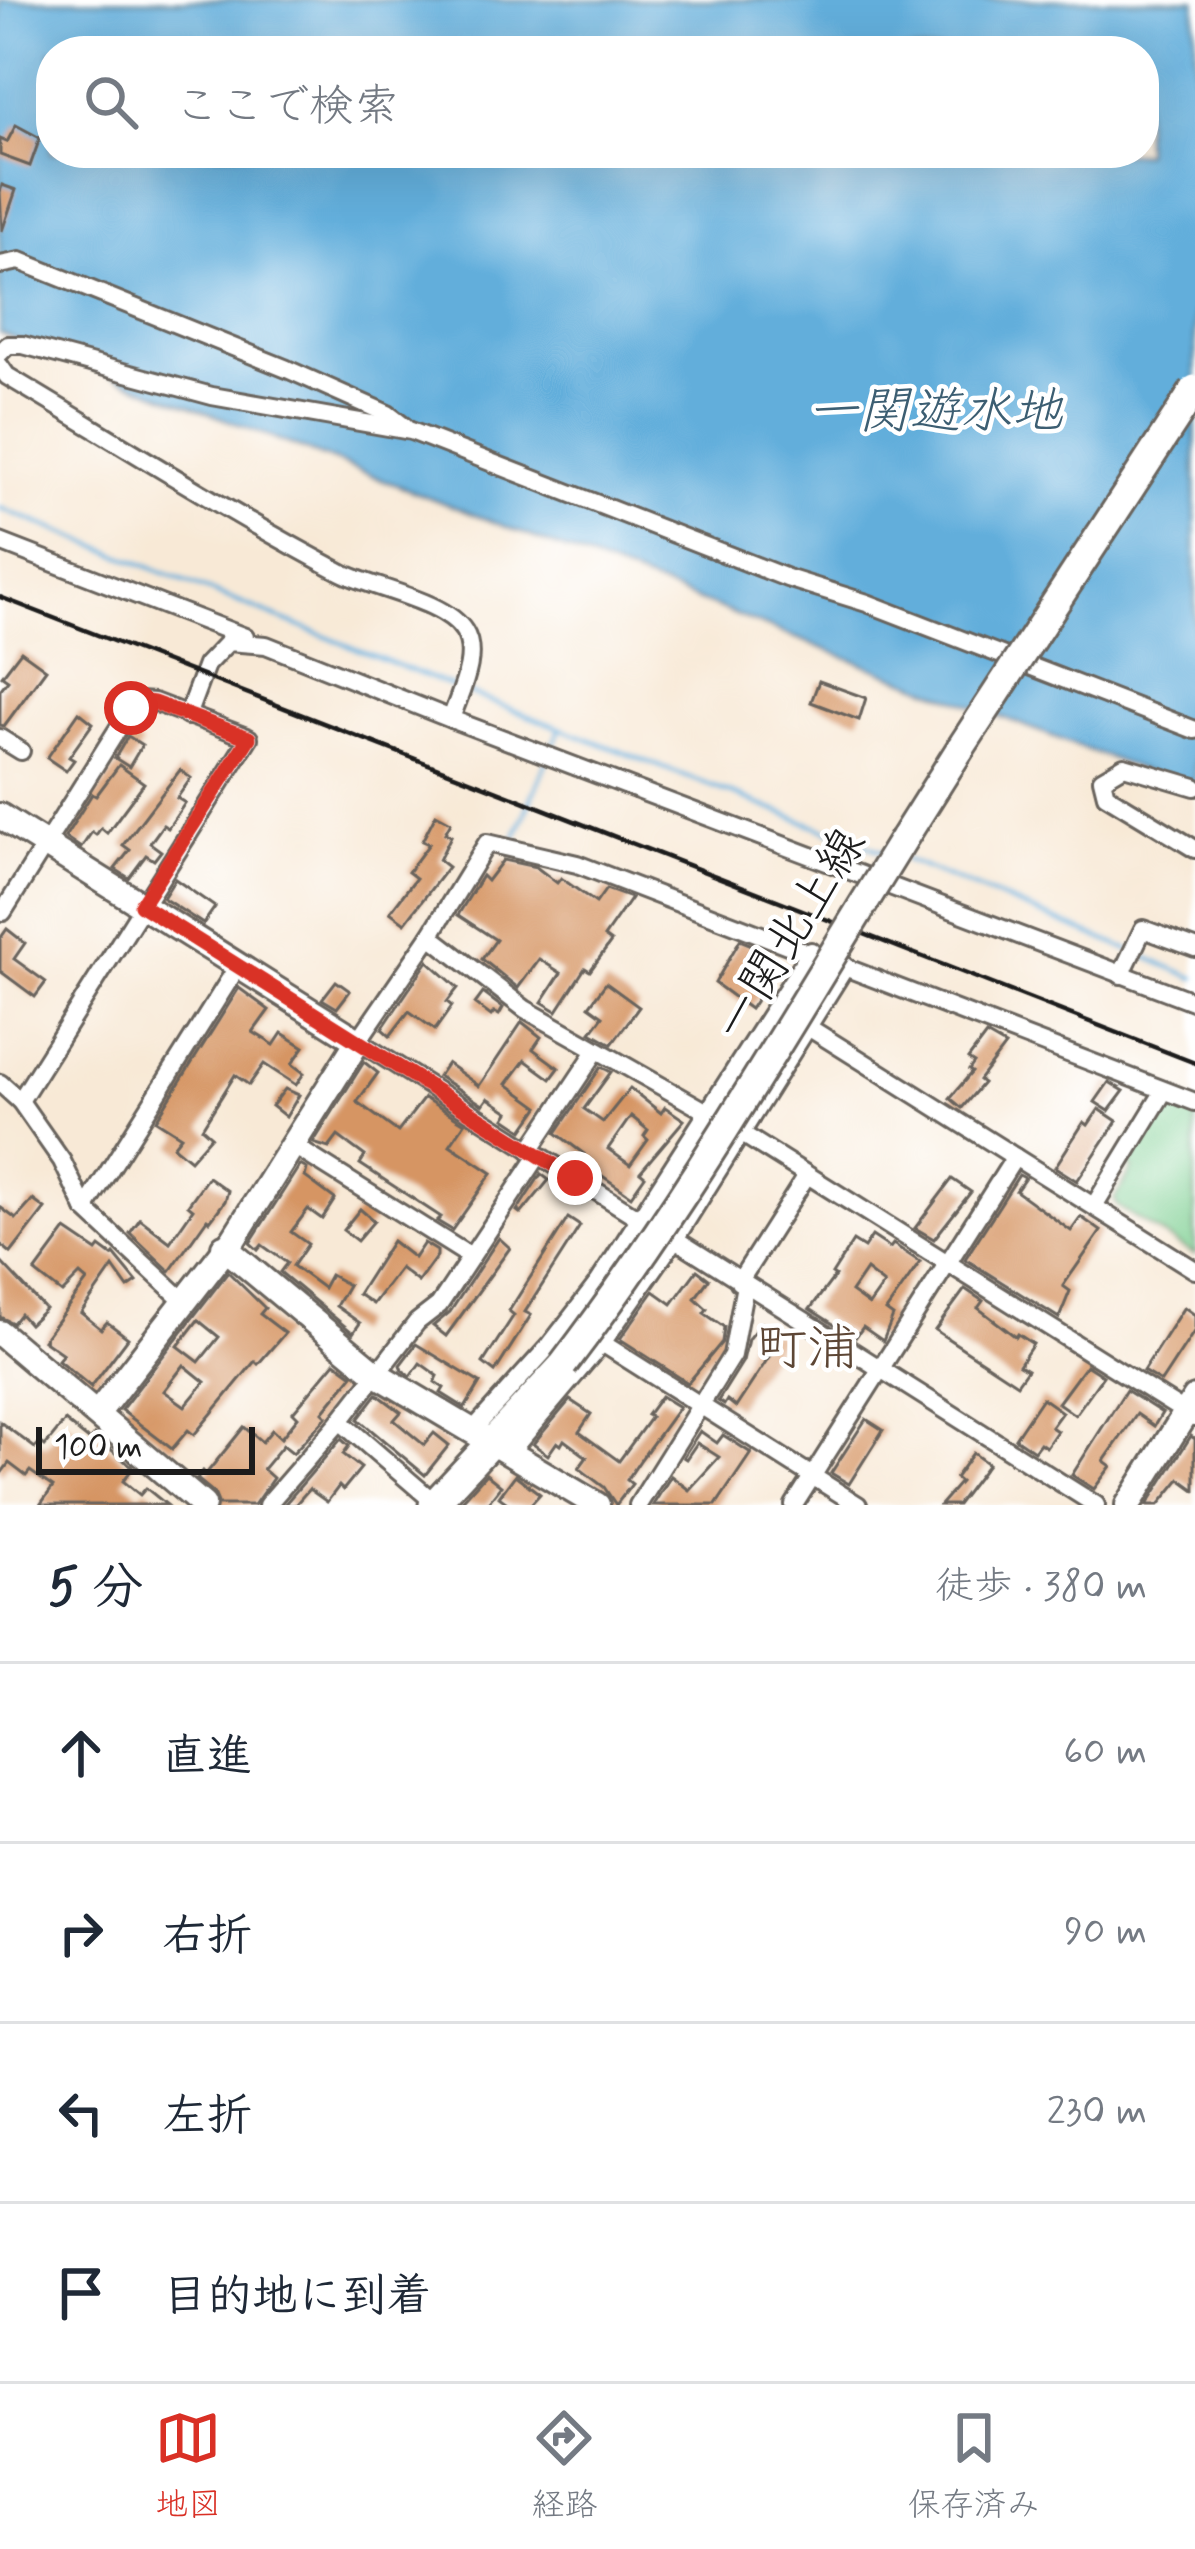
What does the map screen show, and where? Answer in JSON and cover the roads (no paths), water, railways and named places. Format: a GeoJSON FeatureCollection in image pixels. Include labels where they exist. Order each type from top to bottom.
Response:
{"type":"FeatureCollection","features":[{"type":"Feature","properties":{"kind":"main road","name":"一関北上線"},"geometry":{"type":"LineString","coordinates":[[434,1504],[563,1365],[608,1306],[960,749],[1195,389]]}},
{"type":"Feature","properties":{"kind":"street"},"geometry":{"type":"LineString","coordinates":[[0,265],[20,261],[368,405],[411,431],[1195,730]]}},
{"type":"Feature","properties":{"kind":"street"},"geometry":{"type":"LineString","coordinates":[[0,352],[8,345],[23,345],[212,396],[411,431]]}},
{"type":"Feature","properties":{"kind":"street"},"geometry":{"type":"LineString","coordinates":[[0,367],[7,376],[345,575],[428,606],[457,623],[470,644],[453,712]]}},
{"type":"Feature","properties":{"kind":"street"},"geometry":{"type":"LineString","coordinates":[[0,542],[1124,970],[1195,1002]]}},
{"type":"Feature","properties":{"kind":"street"},"geometry":{"type":"LineString","coordinates":[[187,716],[206,665],[218,650],[228,642],[266,645]]}},
{"type":"Feature","properties":{"kind":"street"},"geometry":{"type":"LineString","coordinates":[[1,914],[139,701],[249,738],[20,1101]]}},
{"type":"Feature","properties":{"kind":"street"},"geometry":{"type":"LineString","coordinates":[[0,738],[21,751]]}},
{"type":"Feature","properties":{"kind":"street"},"geometry":{"type":"LineString","coordinates":[[1195,788],[1124,766],[1102,779],[1106,795],[1195,849]]}},
{"type":"Feature","properties":{"kind":"street"},"geometry":{"type":"LineString","coordinates":[[0,816],[642,1220]]}},
{"type":"Feature","properties":{"kind":"street"},"geometry":{"type":"LineString","coordinates":[[97,1414],[294,1146],[487,843],[577,864],[1195,1102]]}},
{"type":"Feature","properties":{"kind":"street"},"geometry":{"type":"LineString","coordinates":[[1124,970],[1143,929],[1195,948]]}},
{"type":"Feature","properties":{"kind":"street"},"geometry":{"type":"LineString","coordinates":[[430,936],[525,1009],[709,1113],[1192,1410],[1128,1505]]}},
{"type":"Feature","properties":{"kind":"street"},"geometry":{"type":"LineString","coordinates":[[491,1442],[550,1345],[642,1220],[811,951]]}},
{"type":"Feature","properties":{"kind":"street"},"geometry":{"type":"LineString","coordinates":[[85,1209],[238,965]]}},
{"type":"Feature","properties":{"kind":"street"},"geometry":{"type":"LineString","coordinates":[[491,1442],[602,1343],[675,1239],[846,965]]}},
{"type":"Feature","properties":{"kind":"street"},"geometry":{"type":"LineString","coordinates":[[808,1027],[1195,1270]]}},
{"type":"Feature","properties":{"kind":"street"},"geometry":{"type":"LineString","coordinates":[[267,1505],[417,1322],[439,1305],[596,1051]]}},
{"type":"Feature","properties":{"kind":"street"},"geometry":{"type":"LineString","coordinates":[[0,1083],[20,1101],[62,1161],[85,1209],[184,1300]]}},
{"type":"Feature","properties":{"kind":"street"},"geometry":{"type":"LineString","coordinates":[[1094,1206],[1164,1091]]}},
{"type":"Feature","properties":{"kind":"street"},"geometry":{"type":"LineString","coordinates":[[294,1146],[471,1257]]}},
{"type":"Feature","properties":{"kind":"street"},"geometry":{"type":"LineString","coordinates":[[794,1505],[1015,1157]]}},
{"type":"Feature","properties":{"kind":"street"},"geometry":{"type":"LineString","coordinates":[[638,1505],[732,1355],[742,1283],[807,1175]]}},
{"type":"Feature","properties":{"kind":"street"},"geometry":{"type":"LineString","coordinates":[[675,1239],[1096,1505]]}},
{"type":"Feature","properties":{"kind":"street"},"geometry":{"type":"LineString","coordinates":[[224,1247],[377,1375],[597,1505]]}},
{"type":"Feature","properties":{"kind":"street"},"geometry":{"type":"LineString","coordinates":[[0,1333],[203,1505]]}},
{"type":"Feature","properties":{"kind":"street"},"geometry":{"type":"LineString","coordinates":[[602,1343],[858,1505]]}},
{"type":"Feature","properties":{"kind":"street"},"geometry":{"type":"LineString","coordinates":[[340,1421],[434,1504]]}},
{"type":"Feature","properties":{"kind":"water","name":"一関遊水地"},"geometry":{"type":"Polygon","coordinates":[[[0,0],[1195,0],[1195,791],[0,333],[0,0]]]}},
{"type":"Feature","properties":{"kind":"waterway"},"geometry":{"type":"LineString","coordinates":[[0,508],[458,689]]}},
{"type":"Feature","properties":{"kind":"waterway"},"geometry":{"type":"LineString","coordinates":[[468,693],[884,852]]}},
{"type":"Feature","properties":{"kind":"waterway"},"geometry":{"type":"LineString","coordinates":[[551,749],[560,729]]}},
{"type":"Feature","properties":{"kind":"waterway"},"geometry":{"type":"LineString","coordinates":[[515,838],[547,760]]}},
{"type":"Feature","properties":{"kind":"waterway"},"geometry":{"type":"LineString","coordinates":[[906,860],[1129,950]]}},
{"type":"Feature","properties":{"kind":"waterway"},"geometry":{"type":"LineString","coordinates":[[1139,954],[1195,978]]}},
{"type":"Feature","properties":{"kind":"railway"},"geometry":{"type":"LineString","coordinates":[[0,597],[1195,1063]]}},
{"type":"Feature","properties":{"kind":"district","name":"町浦"},"geometry":{"type":"Point","coordinates":[807,1350]}}]}
